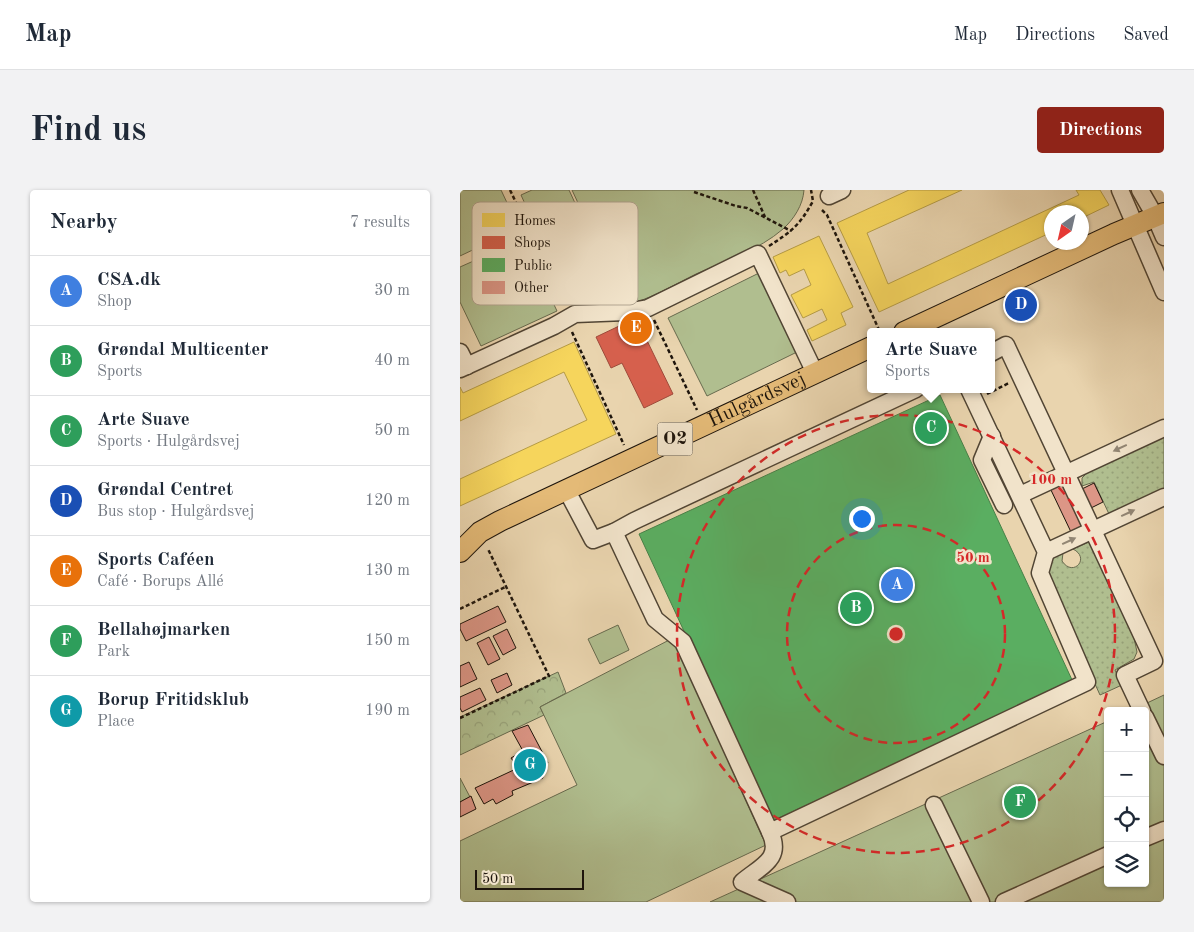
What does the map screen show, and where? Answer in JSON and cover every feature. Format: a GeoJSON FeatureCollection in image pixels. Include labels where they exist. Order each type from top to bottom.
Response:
{"type":"FeatureCollection","features":[{"type":"Feature","properties":{"kind":"main road"},"geometry":{"type":"LineString","coordinates":[[913,328],[1159,215]]}},
{"type":"Feature","properties":{"kind":"main road","name":"Hulgårdsvej"},"geometry":{"type":"LineString","coordinates":[[460,537],[480,532],[566,489],[867,349]]}},
{"type":"Feature","properties":{"kind":"main road","name":"Hulgårdsvej"},"geometry":{"type":"LineString","coordinates":[[460,552],[480,532]]}},
{"type":"Feature","properties":{"kind":"street"},"geometry":{"type":"LineString","coordinates":[[1120,190],[1164,292]]}},
{"type":"Feature","properties":{"kind":"street"},"geometry":{"type":"LineString","coordinates":[[1140,190],[1159,215],[1164,237]]}},
{"type":"Feature","properties":{"kind":"street"},"geometry":{"type":"LineString","coordinates":[[462,362],[554,326],[575,314],[626,312],[648,308],[758,254],[815,373]]}},
{"type":"Feature","properties":{"kind":"street"},"geometry":{"type":"LineString","coordinates":[[995,351],[1006,346],[1154,661],[1125,675],[1140,707]]}},
{"type":"Feature","properties":{"kind":"street"},"geometry":{"type":"LineString","coordinates":[[566,489],[593,540],[614,532],[907,393]]}},
{"type":"Feature","properties":{"kind":"street"},"geometry":{"type":"LineString","coordinates":[[770,832],[1087,682],[1040,573],[1046,552],[972,394]]}},
{"type":"Feature","properties":{"kind":"street"},"geometry":{"type":"LineString","coordinates":[[1020,495],[1164,428]]}},
{"type":"Feature","properties":{"kind":"street"},"geometry":{"type":"LineString","coordinates":[[992,436],[982,460],[1004,505]]}},
{"type":"Feature","properties":{"kind":"street"},"geometry":{"type":"LineString","coordinates":[[1046,552],[1164,497]]}},
{"type":"Feature","properties":{"kind":"street"},"geometry":{"type":"LineString","coordinates":[[614,532],[655,618],[683,642],[775,842],[775,849],[771,858],[742,882],[787,902]]}},
{"type":"Feature","properties":{"kind":"street"},"geometry":{"type":"LineString","coordinates":[[1149,726],[1164,756]]}},
{"type":"Feature","properties":{"kind":"street"},"geometry":{"type":"LineString","coordinates":[[934,805],[981,902]]}},
{"type":"Feature","properties":{"kind":"street"},"geometry":{"type":"LineString","coordinates":[[1149,836],[1164,830]]}},
{"type":"Feature","properties":{"kind":"street"},"geometry":{"type":"LineString","coordinates":[[1004,902],[1104,857]]}},
{"type":"Feature","properties":{"kind":"path"},"geometry":{"type":"LineString","coordinates":[[510,190],[516,202]]}},
{"type":"Feature","properties":{"kind":"path"},"geometry":{"type":"LineString","coordinates":[[753,190],[766,218]]}},
{"type":"Feature","properties":{"kind":"path"},"geometry":{"type":"LineString","coordinates":[[758,254],[791,232],[804,218],[813,202],[811,190]]}},
{"type":"Feature","properties":{"kind":"path"},"geometry":{"type":"LineString","coordinates":[[694,192],[708,198],[747,208],[791,232]]}},
{"type":"Feature","properties":{"kind":"path"},"geometry":{"type":"LineString","coordinates":[[830,198],[827,215],[878,328]]}},
{"type":"Feature","properties":{"kind":"path"},"geometry":{"type":"LineString","coordinates":[[569,305],[575,314]]}},
{"type":"Feature","properties":{"kind":"path"},"geometry":{"type":"LineString","coordinates":[[648,308],[704,425]]}},
{"type":"Feature","properties":{"kind":"path"},"geometry":{"type":"LineString","coordinates":[[554,326],[573,332],[630,460]]}},
{"type":"Feature","properties":{"kind":"path"},"geometry":{"type":"LineString","coordinates":[[995,386],[1021,378]]}},
{"type":"Feature","properties":{"kind":"path"},"geometry":{"type":"LineString","coordinates":[[460,718],[549,676],[480,532]]}},
{"type":"Feature","properties":{"kind":"path"},"geometry":{"type":"LineString","coordinates":[[460,609],[505,587]]}},
{"type":"Feature","properties":{"kind":"green space"},"geometry":{"type":"Polygon","coordinates":[[[460,190],[501,190],[507,202],[472,202],[472,250],[460,256],[460,190]]]}},
{"type":"Feature","properties":{"kind":"green space"},"geometry":{"type":"Polygon","coordinates":[[[532,190],[569,190],[575,202],[524,202],[521,195],[532,190]]]}},
{"type":"Feature","properties":{"kind":"green space"},"geometry":{"type":"Polygon","coordinates":[[[572,190],[804,190],[800,206],[791,221],[774,236],[741,254],[638,302],[638,202],[578,202],[572,190]]]}},
{"type":"Feature","properties":{"kind":"green space"},"geometry":{"type":"Polygon","coordinates":[[[472,262],[472,305],[554,305],[557,311],[481,346],[460,302],[460,267],[472,262]]]}},
{"type":"Feature","properties":{"kind":"green space"},"geometry":{"type":"Polygon","coordinates":[[[759,273],[797,352],[707,396],[668,318],[759,273]]]}},
{"type":"Feature","properties":{"kind":"green space"},"geometry":{"type":"Polygon","coordinates":[[[593,305],[629,305],[618,307],[593,305]]]}},
{"type":"Feature","properties":{"kind":"green space"},"geometry":{"type":"Polygon","coordinates":[[[1164,436],[1164,489],[1109,514],[1094,482],[1082,486],[1082,478],[1089,471],[1164,436]]]}},
{"type":"Feature","properties":{"kind":"green space"},"geometry":{"type":"Polygon","coordinates":[[[1089,542],[1134,638],[1137,652],[1134,659],[1115,670],[1122,685],[1100,695],[1048,580],[1049,560],[1063,553],[1062,561],[1066,566],[1075,567],[1080,561],[1080,557],[1073,549],[1089,542]]]}},
{"type":"Feature","properties":{"kind":"green space"},"geometry":{"type":"Polygon","coordinates":[[[618,625],[629,650],[600,664],[588,639],[618,625]]]}},
{"type":"Feature","properties":{"kind":"green space"},"geometry":{"type":"Polygon","coordinates":[[[673,638],[766,845],[646,902],[460,902],[460,841],[577,785],[540,707],[673,638]]]}},
{"type":"Feature","properties":{"kind":"green space"},"geometry":{"type":"Polygon","coordinates":[[[558,672],[566,693],[540,707],[544,715],[460,755],[460,717],[558,672]]]}},
{"type":"Feature","properties":{"kind":"green space"},"geometry":{"type":"Polygon","coordinates":[[[1164,695],[1164,902],[710,902],[1104,723],[1104,887],[1149,887],[1149,707],[1138,707],[1164,695]]]}},
{"type":"Feature","properties":{"kind":"green space"},"geometry":{"type":"Polygon","coordinates":[[[460,778],[470,797],[460,802],[460,778]]]}},
{"type":"Feature","properties":{"kind":"building: Homes"},"geometry":{"type":"Polygon","coordinates":[[[909,190],[962,190],[867,233],[888,284],[1044,211],[1044,236],[879,312],[837,223],[909,190]]]}},
{"type":"Feature","properties":{"kind":"building: Homes"},"geometry":{"type":"Polygon","coordinates":[[[1076,190],[1100,190],[1109,205],[1089,215],[1089,205],[1058,205],[1079,195],[1076,190]]]}},
{"type":"Feature","properties":{"kind":"building: Homes"},"geometry":{"type":"Polygon","coordinates":[[[819,236],[853,307],[841,313],[846,325],[812,341],[807,330],[827,320],[822,309],[803,318],[791,295],[811,285],[804,269],[789,276],[786,270],[780,273],[773,257],[819,236]]]}},
{"type":"Feature","properties":{"kind":"building: Homes"},"geometry":{"type":"Polygon","coordinates":[[[574,342],[616,434],[460,506],[460,479],[587,420],[564,372],[460,421],[460,387],[463,393],[574,342]]]}},
{"type":"Feature","properties":{"kind":"building: Shops"},"geometry":{"type":"Polygon","coordinates":[[[636,318],[673,394],[644,408],[622,363],[611,368],[596,337],[636,318]]]}},
{"type":"Feature","properties":{"kind":"building: Public"},"geometry":{"type":"Polygon","coordinates":[[[940,395],[1073,682],[772,821],[639,534],[940,395]]]}},
{"type":"Feature","properties":{"kind":"building: Other"},"geometry":{"type":"Polygon","coordinates":[[[1062,483],[1082,527],[1071,532],[1050,488],[1062,483]]]}},
{"type":"Feature","properties":{"kind":"building: Other"},"geometry":{"type":"Polygon","coordinates":[[[1094,483],[1103,502],[1091,508],[1082,489],[1094,483]]]}},
{"type":"Feature","properties":{"kind":"building: Other"},"geometry":{"type":"Polygon","coordinates":[[[498,606],[506,622],[466,641],[460,629],[460,624],[498,606]]]}},
{"type":"Feature","properties":{"kind":"building: Other"},"geometry":{"type":"Polygon","coordinates":[[[507,629],[516,648],[503,655],[493,636],[507,629]]]}},
{"type":"Feature","properties":{"kind":"building: Other"},"geometry":{"type":"Polygon","coordinates":[[[489,637],[500,659],[488,665],[477,643],[489,637]]]}},
{"type":"Feature","properties":{"kind":"building: Other"},"geometry":{"type":"Polygon","coordinates":[[[469,662],[477,679],[460,687],[460,666],[469,662]]]}},
{"type":"Feature","properties":{"kind":"building: Other"},"geometry":{"type":"Polygon","coordinates":[[[507,673],[512,685],[497,693],[491,680],[507,673]]]}},
{"type":"Feature","properties":{"kind":"building: Other"},"geometry":{"type":"Polygon","coordinates":[[[480,688],[486,700],[462,712],[460,697],[480,688]]]}},
{"type":"Feature","properties":{"kind":"building: Other"},"geometry":{"type":"Polygon","coordinates":[[[528,725],[548,763],[539,768],[543,778],[512,791],[513,795],[496,804],[493,799],[484,804],[475,788],[518,768],[511,758],[523,751],[512,731],[528,725]]]}},
{"type":"Feature","properties":{"kind":"building: Other"},"geometry":{"type":"Polygon","coordinates":[[[471,796],[476,809],[460,817],[460,802],[471,796]]]}},
{"type":"Feature","properties":{"kind":"place","name":"Grøndal Centret"},"geometry":{"type":"Point","coordinates":[1021,305]}},
{"type":"Feature","properties":{"kind":"place","name":"Sports Caféen"},"geometry":{"type":"Point","coordinates":[636,328]}},
{"type":"Feature","properties":{"kind":"place","name":"Arte Suave"},"geometry":{"type":"Point","coordinates":[931,428]}},
{"type":"Feature","properties":{"kind":"place","name":"CSA.dk"},"geometry":{"type":"Point","coordinates":[897,585]}},
{"type":"Feature","properties":{"kind":"place","name":"Grøndal Multicenter"},"geometry":{"type":"Point","coordinates":[856,608]}},
{"type":"Feature","properties":{"kind":"place","name":"Borup Fritidsklub"},"geometry":{"type":"Point","coordinates":[530,765]}},
{"type":"Feature","properties":{"kind":"place","name":"Bellahøjmarken"},"geometry":{"type":"Point","coordinates":[1020,802]}}]}
